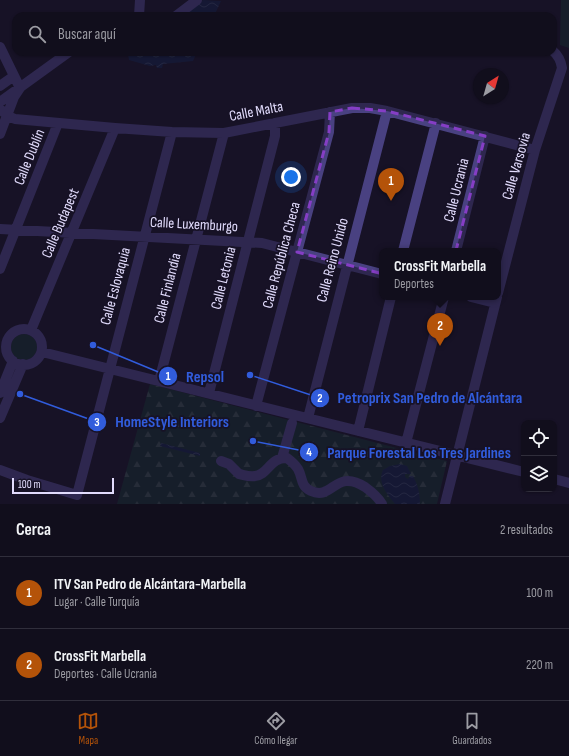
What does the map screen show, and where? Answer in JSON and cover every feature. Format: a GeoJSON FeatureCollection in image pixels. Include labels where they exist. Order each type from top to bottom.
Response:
{"type":"FeatureCollection","features":[{"type":"Feature","properties":{"kind":"street"},"geometry":{"type":"LineString","coordinates":[[139,12],[140,0]]}},
{"type":"Feature","properties":{"kind":"street"},"geometry":{"type":"LineString","coordinates":[[181,12],[197,0]]}},
{"type":"Feature","properties":{"kind":"street"},"geometry":{"type":"LineString","coordinates":[[0,47],[20,88]]}},
{"type":"Feature","properties":{"kind":"street","name":"Calle Varsovia"},"geometry":{"type":"LineString","coordinates":[[501,281],[535,150],[562,68],[561,61],[557,55]]}},
{"type":"Feature","properties":{"kind":"street"},"geometry":{"type":"LineString","coordinates":[[0,102],[64,56]]}},
{"type":"Feature","properties":{"kind":"street"},"geometry":{"type":"LineString","coordinates":[[0,86],[14,76]]}},
{"type":"Feature","properties":{"kind":"street"},"geometry":{"type":"LineString","coordinates":[[0,134],[4,113],[20,88]]}},
{"type":"Feature","properties":{"kind":"street","name":"Calle Malta"},"geometry":{"type":"LineString","coordinates":[[4,113],[15,119],[58,123],[172,132],[224,133],[352,108],[370,108],[436,123],[535,150]]}},
{"type":"Feature","properties":{"kind":"street","name":"Calle Reino Unido"},"geometry":{"type":"LineString","coordinates":[[308,418],[388,111]]}},
{"type":"Feature","properties":{"kind":"street","name":"Calle República Checa"},"geometry":{"type":"LineString","coordinates":[[256,406],[330,132],[330,112]]}},
{"type":"Feature","properties":{"kind":"street","name":"Calle Dublín"},"geometry":{"type":"LineString","coordinates":[[0,269],[58,123]]}},
{"type":"Feature","properties":{"kind":"street","name":"Calle Letonia"},"geometry":{"type":"LineString","coordinates":[[209,393],[275,136],[274,123]]}},
{"type":"Feature","properties":{"kind":"street"},"geometry":{"type":"LineString","coordinates":[[404,248],[436,123]]}},
{"type":"Feature","properties":{"kind":"street","name":"Calle Budapest"},"geometry":{"type":"LineString","coordinates":[[31,330],[115,128]]}},
{"type":"Feature","properties":{"kind":"street","name":"Calle Eslovaquia"},"geometry":{"type":"LineString","coordinates":[[0,470],[77,495],[172,132]]}},
{"type":"Feature","properties":{"kind":"street","name":"Calle Finlandia"},"geometry":{"type":"LineString","coordinates":[[159,381],[224,133]]}},
{"type":"Feature","properties":{"kind":"street","name":"Calle Ucrania"},"geometry":{"type":"LineString","coordinates":[[457,248],[485,136]]}},
{"type":"Feature","properties":{"kind":"street","name":"Calle Luxemburgo"},"geometry":{"type":"LineString","coordinates":[[0,229],[262,243],[379,273]]}},
{"type":"Feature","properties":{"kind":"street"},"geometry":{"type":"LineString","coordinates":[[358,431],[391,300]]}},
{"type":"Feature","properties":{"kind":"street"},"geometry":{"type":"LineString","coordinates":[[406,443],[443,300]]}},
{"type":"Feature","properties":{"kind":"street"},"geometry":{"type":"LineString","coordinates":[[445,504],[496,300]]}},
{"type":"Feature","properties":{"kind":"street"},"geometry":{"type":"LineString","coordinates":[[25,328],[31,330],[41,341],[42,352],[37,360],[30,364],[18,363],[8,356],[3,342],[17,330],[25,328]]}},
{"type":"Feature","properties":{"kind":"street"},"geometry":{"type":"LineString","coordinates":[[42,352],[521,471]]}},
{"type":"Feature","properties":{"kind":"street"},"geometry":{"type":"LineString","coordinates":[[0,393],[18,363]]}},
{"type":"Feature","properties":{"kind":"street"},"geometry":{"type":"LineString","coordinates":[[0,418],[18,363]]}},
{"type":"Feature","properties":{"kind":"street"},"geometry":{"type":"LineString","coordinates":[[282,458],[292,423]]}},
{"type":"Feature","properties":{"kind":"street"},"geometry":{"type":"LineString","coordinates":[[221,461],[229,464],[239,474],[256,476],[267,469],[272,463],[282,458],[287,458],[298,469],[302,483],[313,492],[323,493],[341,482],[349,480],[369,490],[378,497],[382,504]]}},
{"type":"Feature","properties":{"kind":"street"},"geometry":{"type":"LineString","coordinates":[[557,480],[569,483]]}},
{"type":"Feature","properties":{"kind":"highlighted area"},"geometry":{"type":"Polygon","coordinates":[[[352,108],[387,111],[485,136],[446,290],[297,252],[329,132],[330,112],[352,108]]]}},
{"type":"Feature","properties":{"kind":"green space"},"geometry":{"type":"Polygon","coordinates":[[[561,0],[569,0],[569,48],[560,45],[561,0]]]}},
{"type":"Feature","properties":{"kind":"green space"},"geometry":{"type":"Polygon","coordinates":[[[24,334],[34,337],[37,347],[34,357],[24,360],[14,357],[11,347],[14,337],[24,334]]]}},
{"type":"Feature","properties":{"kind":"green space"},"geometry":{"type":"Polygon","coordinates":[[[150,384],[447,461],[437,504],[117,504],[150,384]]]}},
{"type":"Feature","properties":{"kind":"water"},"geometry":{"type":"Polygon","coordinates":[[[203,0],[221,1],[216,12],[187,12],[203,0]]]}},
{"type":"Feature","properties":{"kind":"water"},"geometry":{"type":"Polygon","coordinates":[[[128,56],[195,56],[193,61],[163,64],[162,68],[157,68],[156,65],[150,66],[129,60],[128,56]]]}},
{"type":"Feature","properties":{"kind":"water"},"geometry":{"type":"Polygon","coordinates":[[[161,443],[200,453],[200,456],[160,446],[161,443]]]}},
{"type":"Feature","properties":{"kind":"water"},"geometry":{"type":"Polygon","coordinates":[[[400,464],[407,466],[411,474],[405,474],[405,477],[408,479],[410,476],[413,476],[415,479],[420,497],[420,504],[395,504],[382,484],[381,475],[383,470],[390,466],[400,464]]]}},
{"type":"Feature","properties":{"kind":"place","name":"ITV San Pedro de Alcántara-Marbella"},"geometry":{"type":"Point","coordinates":[391,201]}},
{"type":"Feature","properties":{"kind":"place","name":"Repsol"},"geometry":{"type":"Point","coordinates":[93,345]}},
{"type":"Feature","properties":{"kind":"place","name":"CrossFit Marbella"},"geometry":{"type":"Point","coordinates":[440,346]}},
{"type":"Feature","properties":{"kind":"place","name":"Petroprix San Pedro de Alcántara"},"geometry":{"type":"Point","coordinates":[250,375]}},
{"type":"Feature","properties":{"kind":"place","name":"HomeStyle Interiors"},"geometry":{"type":"Point","coordinates":[20,394]}},
{"type":"Feature","properties":{"kind":"place","name":"Parque Forestal Los Tres Jardines"},"geometry":{"type":"Point","coordinates":[253,441]}}]}
